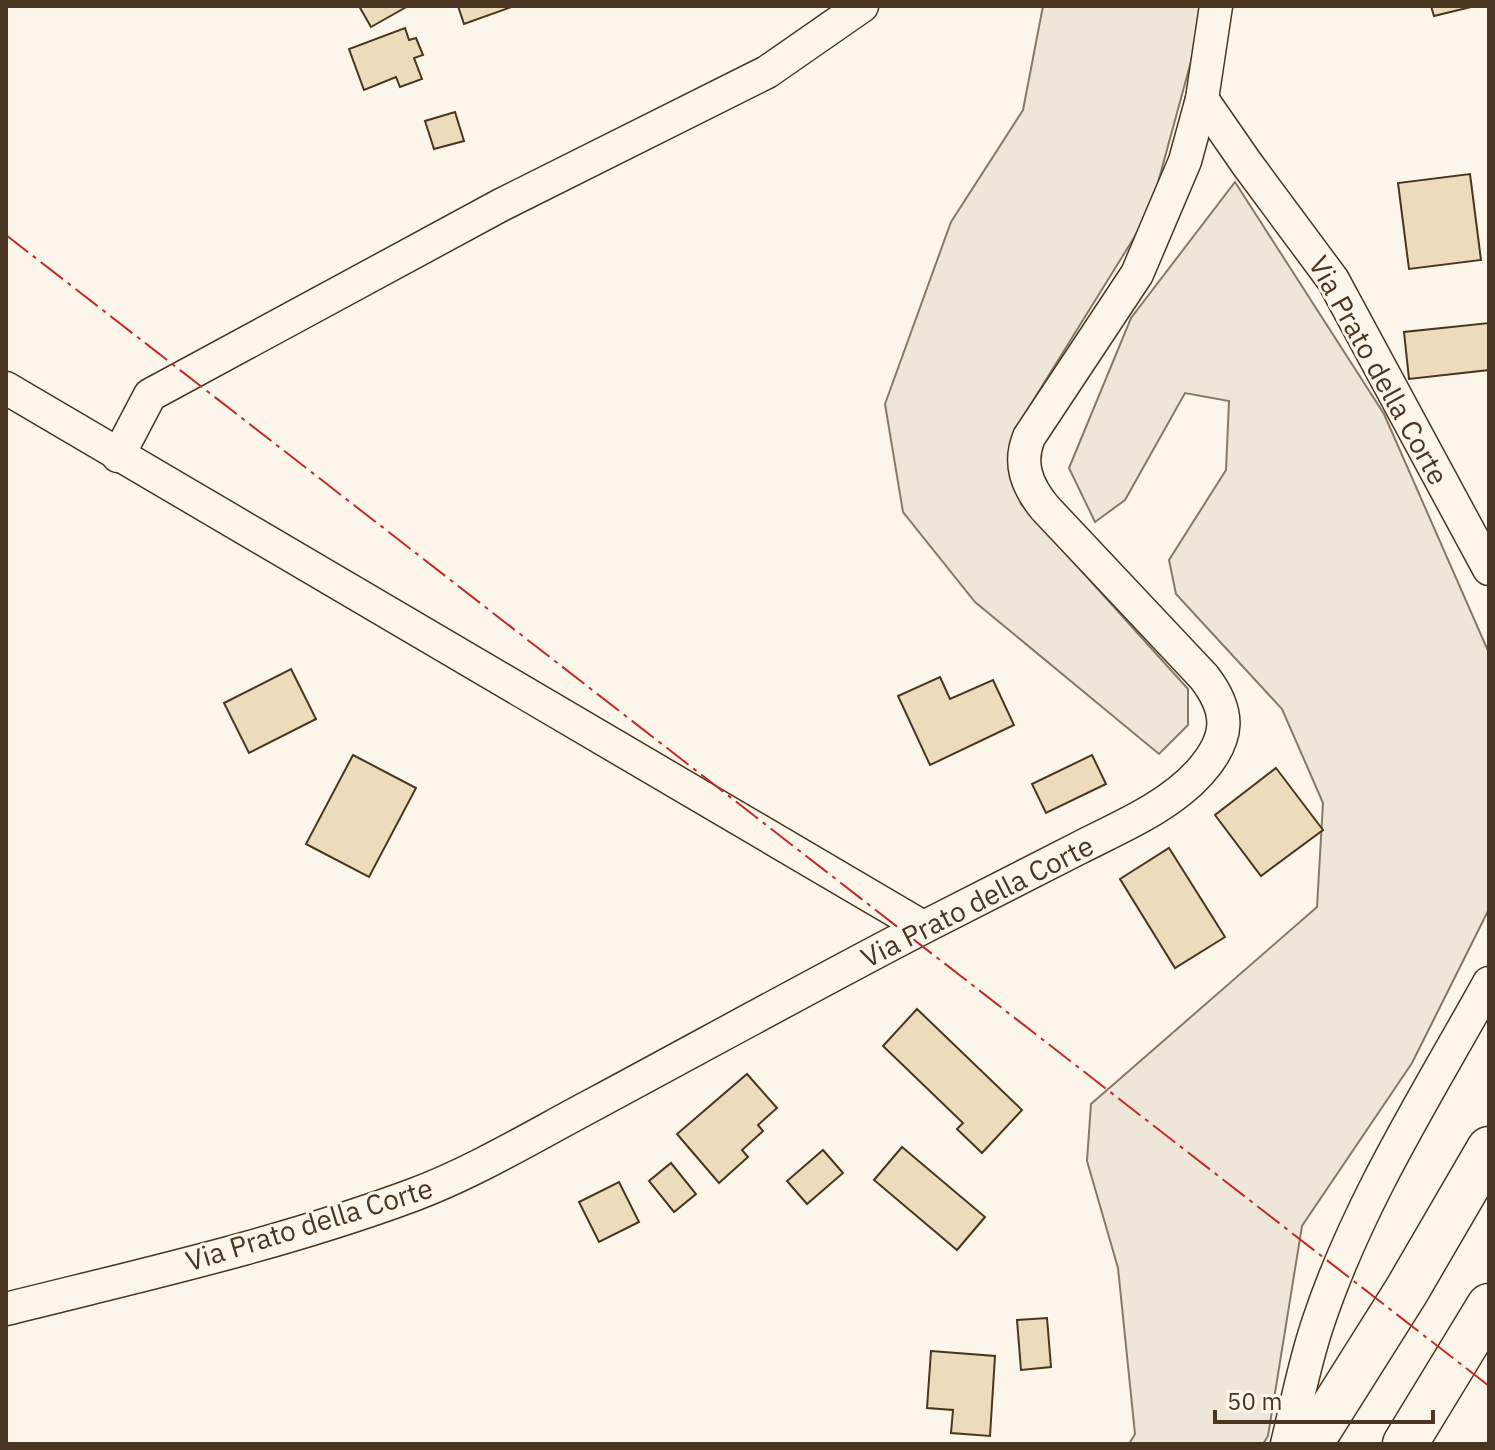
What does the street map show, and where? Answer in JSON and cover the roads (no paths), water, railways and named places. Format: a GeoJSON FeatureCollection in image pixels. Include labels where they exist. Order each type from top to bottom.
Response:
{"type":"FeatureCollection","features":[{"type":"Feature","properties":{"kind":"highway"},"geometry":{"type":"LineString","coordinates":[[1310,1444],[1407,1290],[1489,1149]]}},
{"type":"Feature","properties":{"kind":"highway"},"geometry":{"type":"LineString","coordinates":[[1405,1444],[1489,1306]]}},
{"type":"Feature","properties":{"kind":"street"},"geometry":{"type":"LineString","coordinates":[[118,456],[150,395],[501,205],[767,72],[862,6]]}},
{"type":"Feature","properties":{"kind":"street","name":"Via Prato della Corte"},"geometry":{"type":"LineString","coordinates":[[6,1309],[232,1251],[343,1219],[425,1190],[482,1164],[923,927],[1115,829],[1166,800],[1199,773],[1221,737],[1224,715],[1215,691],[1045,508],[1029,486],[1023,460],[1029,437],[1137,274],[1185,161],[1202,99],[1216,6]]}},
{"type":"Feature","properties":{"kind":"street","name":"Via Prato della Corte"},"geometry":{"type":"LineString","coordinates":[[1202,99],[1333,280],[1489,569]]}},
{"type":"Feature","properties":{"kind":"street"},"geometry":{"type":"LineString","coordinates":[[6,388],[923,927]]}},
{"type":"Feature","properties":{"kind":"street"},"geometry":{"type":"LineString","coordinates":[[1287,1444],[1318,1321],[1344,1255],[1376,1185],[1489,983]]}}]}
